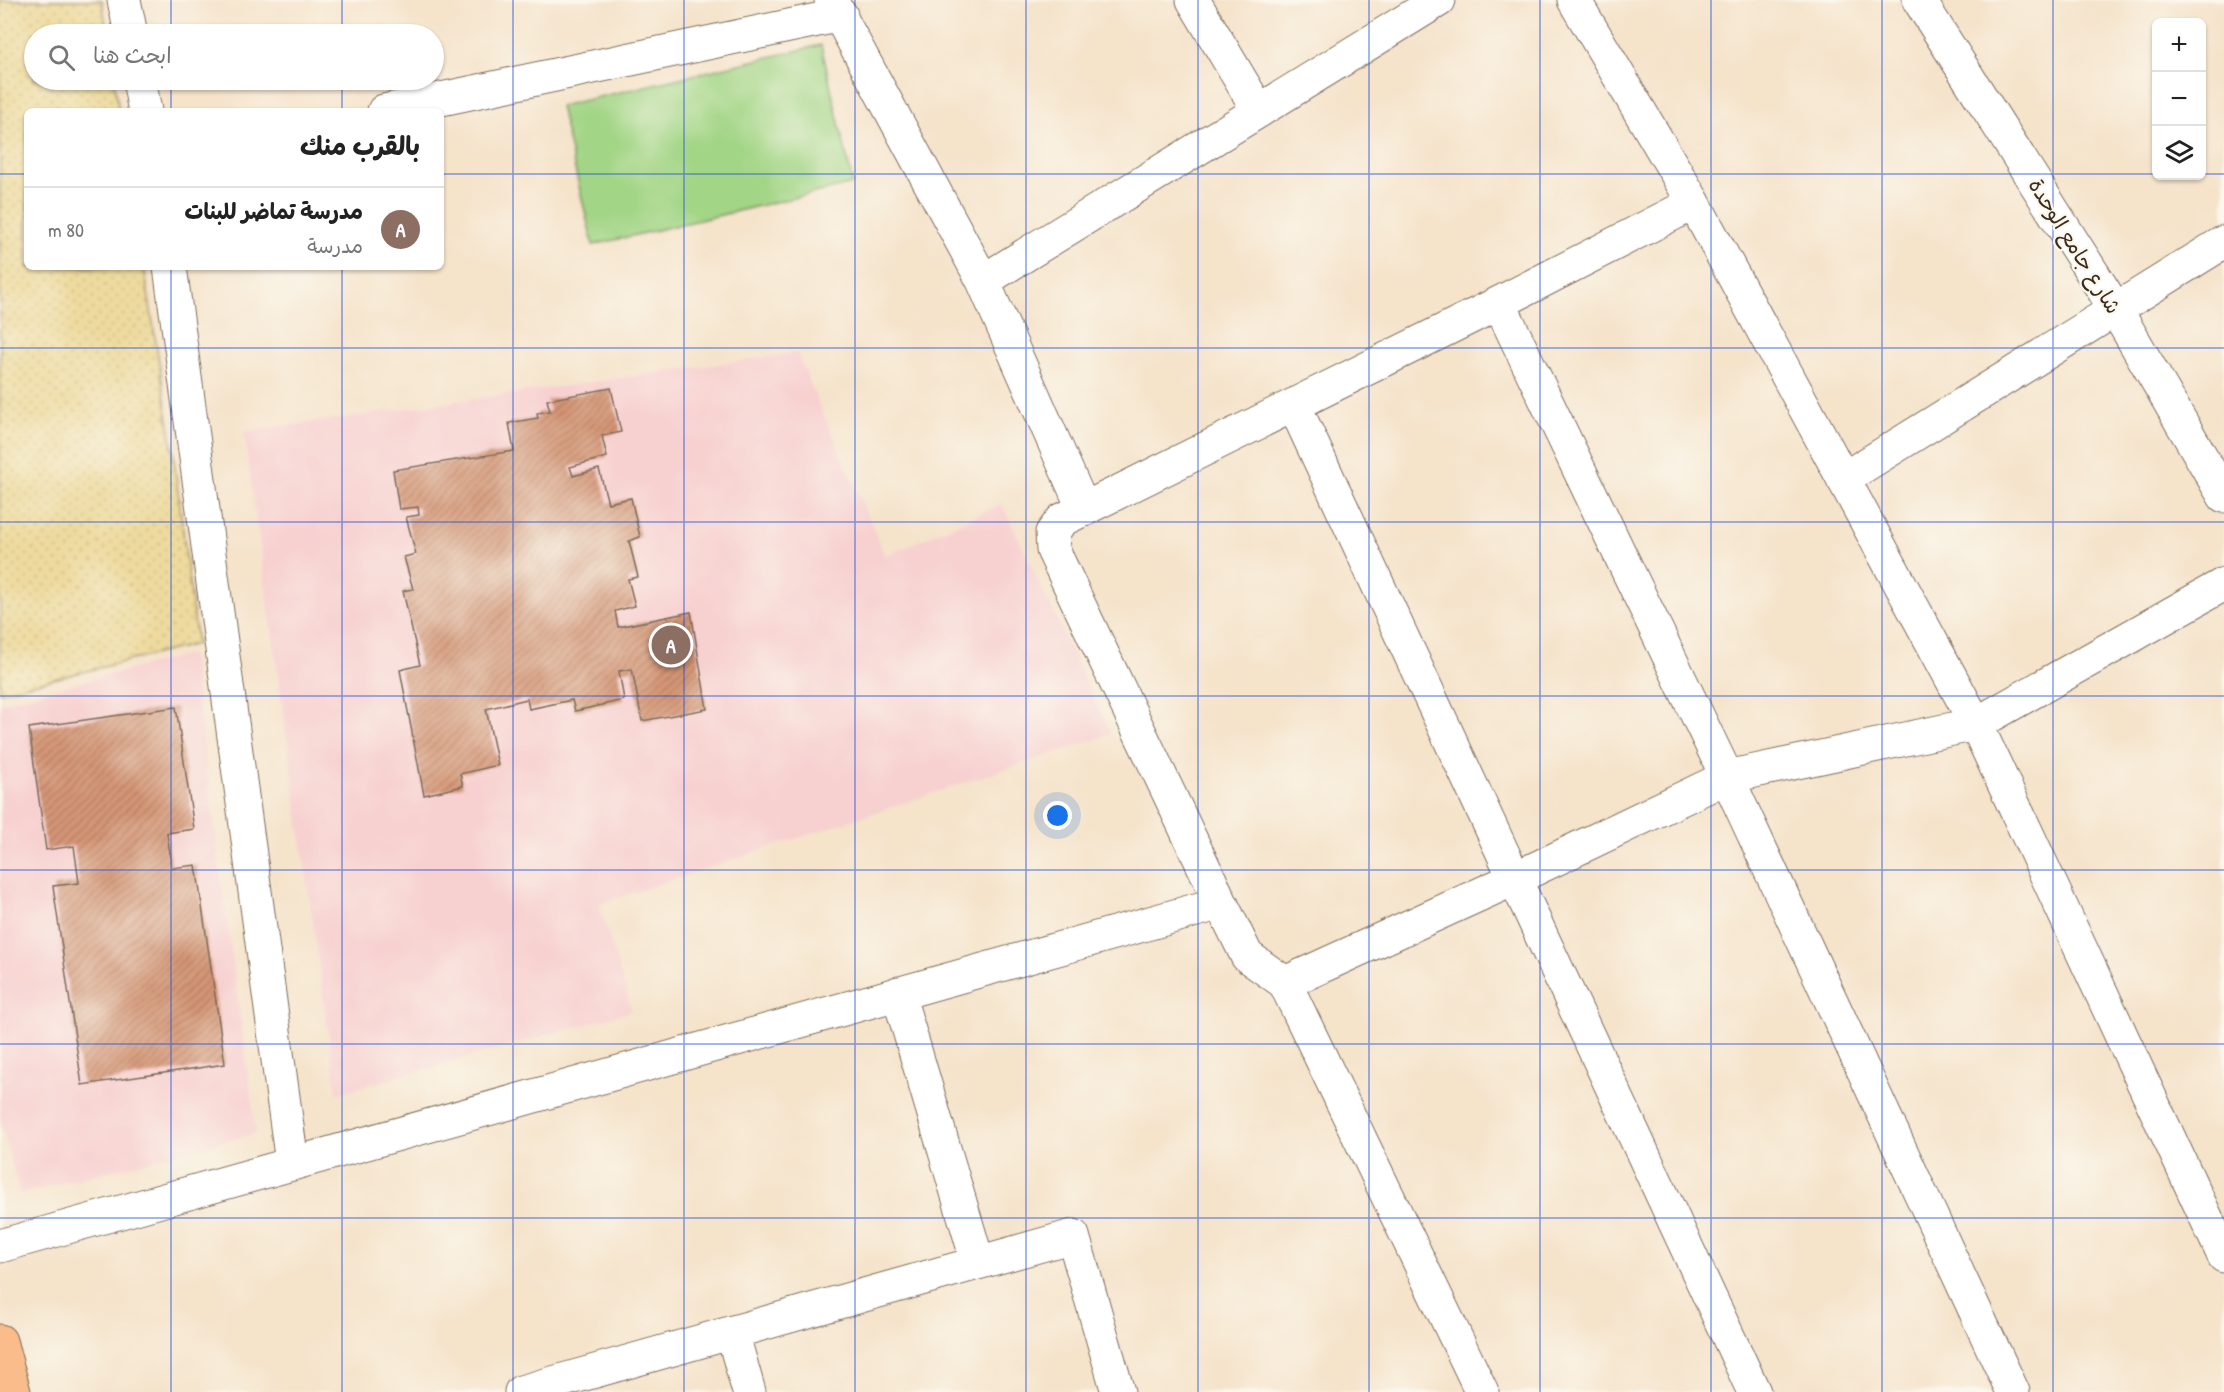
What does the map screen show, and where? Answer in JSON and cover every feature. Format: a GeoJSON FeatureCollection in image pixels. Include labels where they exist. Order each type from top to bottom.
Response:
{"type":"FeatureCollection","features":[{"type":"Feature","properties":{"kind":"main road"},"geometry":{"type":"LineString","coordinates":[[0,1341],[14,1392]]}},
{"type":"Feature","properties":{"kind":"street"},"geometry":{"type":"LineString","coordinates":[[124,0],[128,24]]}},
{"type":"Feature","properties":{"kind":"street"},"geometry":{"type":"LineString","coordinates":[[1194,0],[1259,111]]}},
{"type":"Feature","properties":{"kind":"street"},"geometry":{"type":"LineString","coordinates":[[983,281],[1439,0]]}},
{"type":"Feature","properties":{"kind":"street"},"geometry":{"type":"LineString","coordinates":[[1574,0],[1694,203],[1976,724],[2224,1256]]}},
{"type":"Feature","properties":{"kind":"street","name":"شارع جامع الوحدة"},"geometry":{"type":"LineString","coordinates":[[1919,0],[2116,310],[2224,496]]}},
{"type":"Feature","properties":{"kind":"street"},"geometry":{"type":"LineString","coordinates":[[397,108],[836,8],[983,281],[1084,510]]}},
{"type":"Feature","properties":{"kind":"street"},"geometry":{"type":"LineString","coordinates":[[141,90],[145,108]]}},
{"type":"Feature","properties":{"kind":"street"},"geometry":{"type":"LineString","coordinates":[[1482,1392],[1285,983],[1247,956],[1053,550],[1052,534],[1062,520],[1499,303],[1694,203]]}},
{"type":"Feature","properties":{"kind":"street"},"geometry":{"type":"LineString","coordinates":[[1843,479],[2224,242]]}},
{"type":"Feature","properties":{"kind":"street"},"geometry":{"type":"LineString","coordinates":[[170,270],[292,1163]]}},
{"type":"Feature","properties":{"kind":"street"},"geometry":{"type":"LineString","coordinates":[[1499,303],[1727,777],[2013,1392]]}},
{"type":"Feature","properties":{"kind":"street"},"geometry":{"type":"LineString","coordinates":[[1294,405],[1754,1392]]}},
{"type":"Feature","properties":{"kind":"street"},"geometry":{"type":"LineString","coordinates":[[1285,983],[1516,878],[1727,777],[1976,724],[2224,584]]}},
{"type":"Feature","properties":{"kind":"street"},"geometry":{"type":"LineString","coordinates":[[0,1246],[1221,903]]}},
{"type":"Feature","properties":{"kind":"street"},"geometry":{"type":"LineString","coordinates":[[898,993],[978,1263]]}},
{"type":"Feature","properties":{"kind":"street"},"geometry":{"type":"LineString","coordinates":[[521,1392],[1073,1236],[1118,1392]]}},
{"type":"Feature","properties":{"kind":"street"},"geometry":{"type":"LineString","coordinates":[[732,1332],[749,1392]]}},
{"type":"Feature","properties":{"kind":"shaded area"},"geometry":{"type":"Polygon","coordinates":[[[797,353],[885,556],[1002,504],[1111,734],[599,904],[632,1011],[337,1094],[244,432],[797,353]]]}},
{"type":"Feature","properties":{"kind":"shaded area"},"geometry":{"type":"Polygon","coordinates":[[[191,654],[256,1133],[20,1194],[0,1119],[0,703],[191,654]]]}},
{"type":"Feature","properties":{"kind":"green space"},"geometry":{"type":"Polygon","coordinates":[[[821,45],[853,184],[593,245],[560,106],[821,45]]]}},
{"type":"Feature","properties":{"kind":"sand"},"geometry":{"type":"Polygon","coordinates":[[[0,0],[102,0],[106,24],[24,24],[24,90],[116,90],[119,108],[24,108],[24,270],[144,270],[173,451],[197,644],[0,692],[0,0]]]}},
{"type":"Feature","properties":{"kind":"building"},"geometry":{"type":"Polygon","coordinates":[[[611,388],[621,432],[602,436],[607,457],[570,467],[573,476],[599,469],[608,503],[631,498],[640,537],[629,541],[638,577],[628,579],[635,606],[615,611],[618,627],[691,612],[707,709],[642,721],[632,669],[619,671],[624,700],[575,711],[572,700],[529,709],[527,699],[486,709],[498,765],[460,774],[463,786],[424,795],[400,670],[420,665],[403,591],[413,589],[404,557],[416,554],[406,517],[419,515],[418,507],[399,509],[393,470],[514,451],[509,423],[538,418],[537,413],[550,411],[547,400],[611,388]]]}},
{"type":"Feature","properties":{"kind":"building"},"geometry":{"type":"Polygon","coordinates":[[[176,707],[194,829],[167,833],[172,868],[196,865],[225,1064],[82,1085],[53,886],[79,883],[74,846],[46,850],[29,728],[176,707]]]}},
{"type":"Feature","properties":{"kind":"place","name":"مدرسة تماضر للبنات"},"geometry":{"type":"Point","coordinates":[671,645]}}]}
